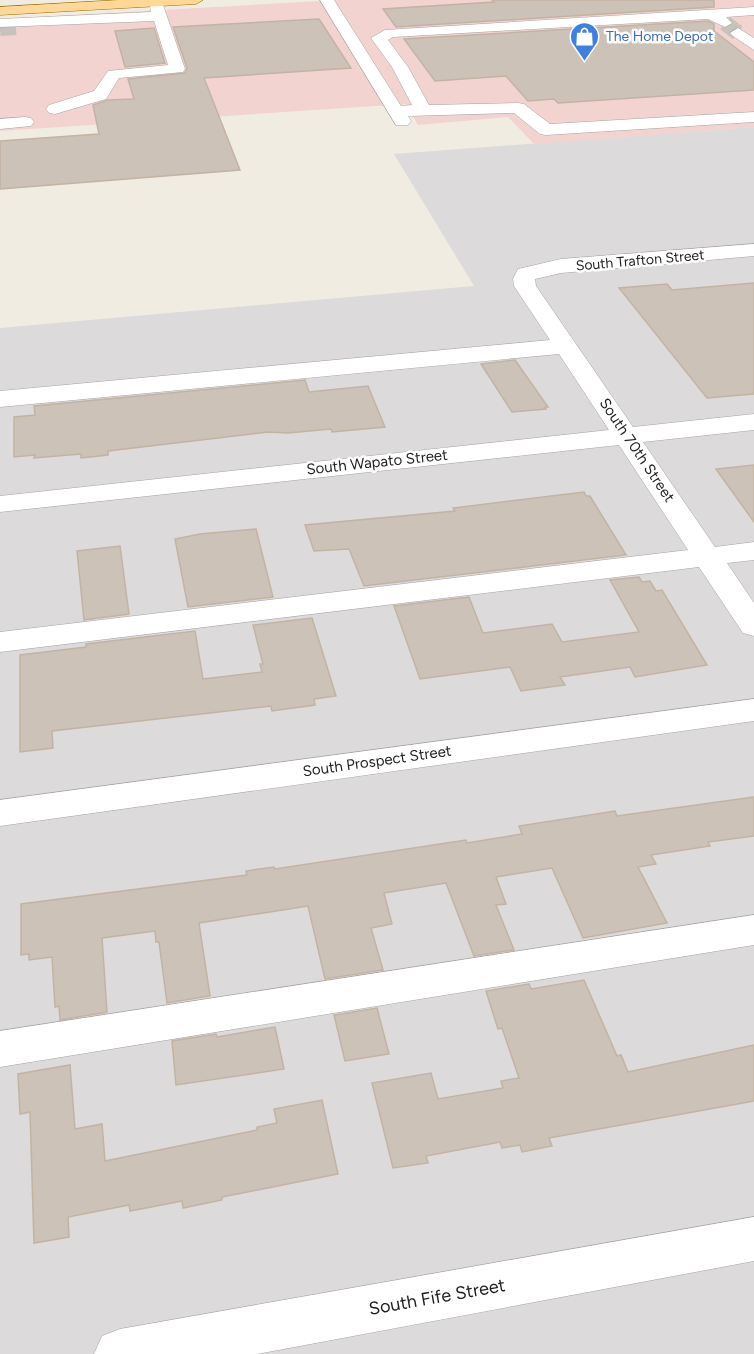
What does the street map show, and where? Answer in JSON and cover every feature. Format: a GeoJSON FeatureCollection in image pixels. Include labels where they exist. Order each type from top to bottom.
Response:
{"type":"FeatureCollection","features":[{"type":"Feature","properties":{"kind":"main road"},"geometry":{"type":"LineString","coordinates":[[158,9],[196,0]]}},
{"type":"Feature","properties":{"kind":"main road"},"geometry":{"type":"LineString","coordinates":[[0,10],[80,13]]}},
{"type":"Feature","properties":{"kind":"street"},"geometry":{"type":"LineString","coordinates":[[327,0],[357,29],[399,116],[423,109],[518,108],[546,130],[754,117]]}},
{"type":"Feature","properties":{"kind":"street"},"geometry":{"type":"LineString","coordinates":[[16,27],[80,13],[158,9],[177,69],[114,74],[100,94],[55,109]]}},
{"type":"Feature","properties":{"kind":"street"},"geometry":{"type":"LineString","coordinates":[[423,109],[400,67],[380,38],[390,33],[718,18],[754,10]]}},
{"type":"Feature","properties":{"kind":"street"},"geometry":{"type":"LineString","coordinates":[[357,29],[487,20]]}},
{"type":"Feature","properties":{"kind":"street"},"geometry":{"type":"LineString","coordinates":[[0,23],[36,23]]}},
{"type":"Feature","properties":{"kind":"street"},"geometry":{"type":"LineString","coordinates":[[738,33],[754,45]]}},
{"type":"Feature","properties":{"kind":"street"},"geometry":{"type":"LineString","coordinates":[[102,60],[173,56]]}},
{"type":"Feature","properties":{"kind":"street"},"geometry":{"type":"LineString","coordinates":[[0,124],[25,122]]}},
{"type":"Feature","properties":{"kind":"street","name":"South Trafton Street"},"geometry":{"type":"LineString","coordinates":[[526,274],[561,266],[754,250]]}},
{"type":"Feature","properties":{"kind":"street","name":"South 70th Street"},"geometry":{"type":"LineString","coordinates":[[526,274],[525,286],[754,626]]}},
{"type":"Feature","properties":{"kind":"street"},"geometry":{"type":"LineString","coordinates":[[0,399],[567,346]]}},
{"type":"Feature","properties":{"kind":"street","name":"South Wapato Street"},"geometry":{"type":"LineString","coordinates":[[0,504],[754,422]]}},
{"type":"Feature","properties":{"kind":"street"},"geometry":{"type":"LineString","coordinates":[[0,642],[754,552]]}},
{"type":"Feature","properties":{"kind":"street","name":"South Prospect Street"},"geometry":{"type":"LineString","coordinates":[[0,813],[754,710]]}},
{"type":"Feature","properties":{"kind":"street"},"geometry":{"type":"LineString","coordinates":[[0,1049],[754,930]]}},
{"type":"Feature","properties":{"kind":"street","name":"South Fife Street"},"geometry":{"type":"LineString","coordinates":[[120,1354],[754,1239]]}},
{"type":"Feature","properties":{"kind":"shaded area"},"geometry":{"type":"Polygon","coordinates":[[[339,0],[754,0],[754,127],[534,144],[508,117],[418,125],[406,104],[0,131],[0,19],[339,0]]]}},
{"type":"Feature","properties":{"kind":"shaded area"},"geometry":{"type":"Polygon","coordinates":[[[754,127],[754,1354],[0,1354],[0,328],[474,286],[394,154],[754,127]]]}},
{"type":"Feature","properties":{"kind":"building"},"geometry":{"type":"Polygon","coordinates":[[[492,0],[714,0],[714,7],[396,27],[383,9],[494,2],[492,0]]]}},
{"type":"Feature","properties":{"kind":"building"},"geometry":{"type":"Polygon","coordinates":[[[319,19],[351,68],[204,78],[240,170],[0,189],[0,141],[99,134],[93,105],[108,100],[134,99],[128,79],[185,73],[187,68],[173,27],[319,19]]]}},
{"type":"Feature","properties":{"kind":"building","name":"The Home Depot"},"geometry":{"type":"Polygon","coordinates":[[[708,21],[714,24],[714,31],[754,62],[754,90],[558,103],[554,99],[528,101],[506,76],[435,81],[404,39],[708,21]]]}},
{"type":"Feature","properties":{"kind":"building"},"geometry":{"type":"Polygon","coordinates":[[[154,28],[165,63],[125,67],[115,31],[154,28]]]}},
{"type":"Feature","properties":{"kind":"building"},"geometry":{"type":"Polygon","coordinates":[[[754,283],[754,394],[707,398],[619,288],[667,284],[672,290],[754,283]]]}},
{"type":"Feature","properties":{"kind":"building"},"geometry":{"type":"Polygon","coordinates":[[[515,360],[548,407],[545,407],[546,409],[512,412],[481,364],[515,360]]]}},
{"type":"Feature","properties":{"kind":"building"},"geometry":{"type":"Polygon","coordinates":[[[305,380],[309,392],[368,386],[385,427],[332,432],[331,429],[288,433],[268,432],[108,451],[108,455],[81,458],[81,454],[34,458],[35,455],[14,457],[14,417],[35,415],[34,406],[305,380]]]}},
{"type":"Feature","properties":{"kind":"building"},"geometry":{"type":"Polygon","coordinates":[[[754,465],[754,522],[716,469],[754,465]]]}},
{"type":"Feature","properties":{"kind":"building"},"geometry":{"type":"Polygon","coordinates":[[[584,492],[586,496],[590,496],[626,555],[364,586],[349,549],[314,551],[305,525],[455,511],[453,508],[584,492]]]}},
{"type":"Feature","properties":{"kind":"building"},"geometry":{"type":"Polygon","coordinates":[[[256,529],[273,597],[188,607],[175,539],[200,534],[256,529]]]}},
{"type":"Feature","properties":{"kind":"building"},"geometry":{"type":"Polygon","coordinates":[[[120,546],[129,614],[84,620],[77,551],[120,546]]]}},
{"type":"Feature","properties":{"kind":"building"},"geometry":{"type":"Polygon","coordinates":[[[639,577],[642,582],[650,581],[656,591],[662,590],[707,665],[635,677],[630,667],[560,677],[565,685],[521,691],[510,667],[420,679],[394,606],[469,597],[483,633],[552,624],[562,642],[639,632],[610,580],[639,577]]]}},
{"type":"Feature","properties":{"kind":"building"},"geometry":{"type":"Polygon","coordinates":[[[312,618],[336,696],[314,699],[315,705],[272,711],[271,706],[52,731],[53,748],[20,752],[20,655],[86,647],[86,644],[195,631],[203,679],[262,672],[260,664],[263,664],[253,625],[312,618]]]}},
{"type":"Feature","properties":{"kind":"building"},"geometry":{"type":"Polygon","coordinates":[[[754,797],[754,836],[708,842],[710,846],[651,855],[656,864],[638,867],[667,923],[583,938],[552,868],[496,877],[506,904],[496,905],[514,950],[474,956],[446,883],[384,893],[392,924],[371,928],[383,970],[325,979],[308,906],[199,923],[210,996],[167,1003],[159,942],[156,942],[155,931],[102,938],[107,1012],[60,1020],[59,1006],[55,1007],[52,957],[29,960],[29,954],[21,955],[21,904],[247,875],[246,871],[274,867],[275,869],[466,840],[467,843],[522,834],[519,826],[615,811],[617,816],[754,797]]]}},
{"type":"Feature","properties":{"kind":"building"},"geometry":{"type":"Polygon","coordinates":[[[584,980],[617,1056],[621,1055],[628,1072],[754,1045],[754,1101],[549,1138],[552,1146],[522,1152],[520,1145],[502,1148],[500,1142],[426,1156],[428,1163],[393,1168],[372,1083],[431,1073],[438,1099],[503,1088],[501,1081],[519,1078],[502,1028],[498,1029],[486,991],[529,984],[531,989],[584,980]]]}},
{"type":"Feature","properties":{"kind":"building"},"geometry":{"type":"Polygon","coordinates":[[[377,1008],[389,1054],[345,1061],[334,1015],[377,1008]]]}},
{"type":"Feature","properties":{"kind":"building"},"geometry":{"type":"Polygon","coordinates":[[[275,1027],[284,1069],[176,1085],[172,1041],[216,1034],[217,1037],[275,1027]]]}},
{"type":"Feature","properties":{"kind":"building"},"geometry":{"type":"Polygon","coordinates":[[[70,1065],[75,1129],[102,1124],[105,1161],[257,1130],[257,1127],[277,1123],[274,1109],[322,1100],[338,1174],[222,1197],[222,1200],[183,1208],[182,1201],[130,1211],[129,1205],[68,1217],[69,1237],[34,1243],[30,1112],[20,1114],[18,1074],[70,1065]]]}},
{"type":"Feature","properties":{"kind":"tunnel"},"geometry":{"type":"LineString","coordinates":[[725,23],[738,33]]}},
{"type":"Feature","properties":{"kind":"tunnel"},"geometry":{"type":"LineString","coordinates":[[0,28],[16,27]]}},
{"type":"Feature","properties":{"kind":"place","name":"The Home Depot"},"geometry":{"type":"Point","coordinates":[585,62]}}]}
